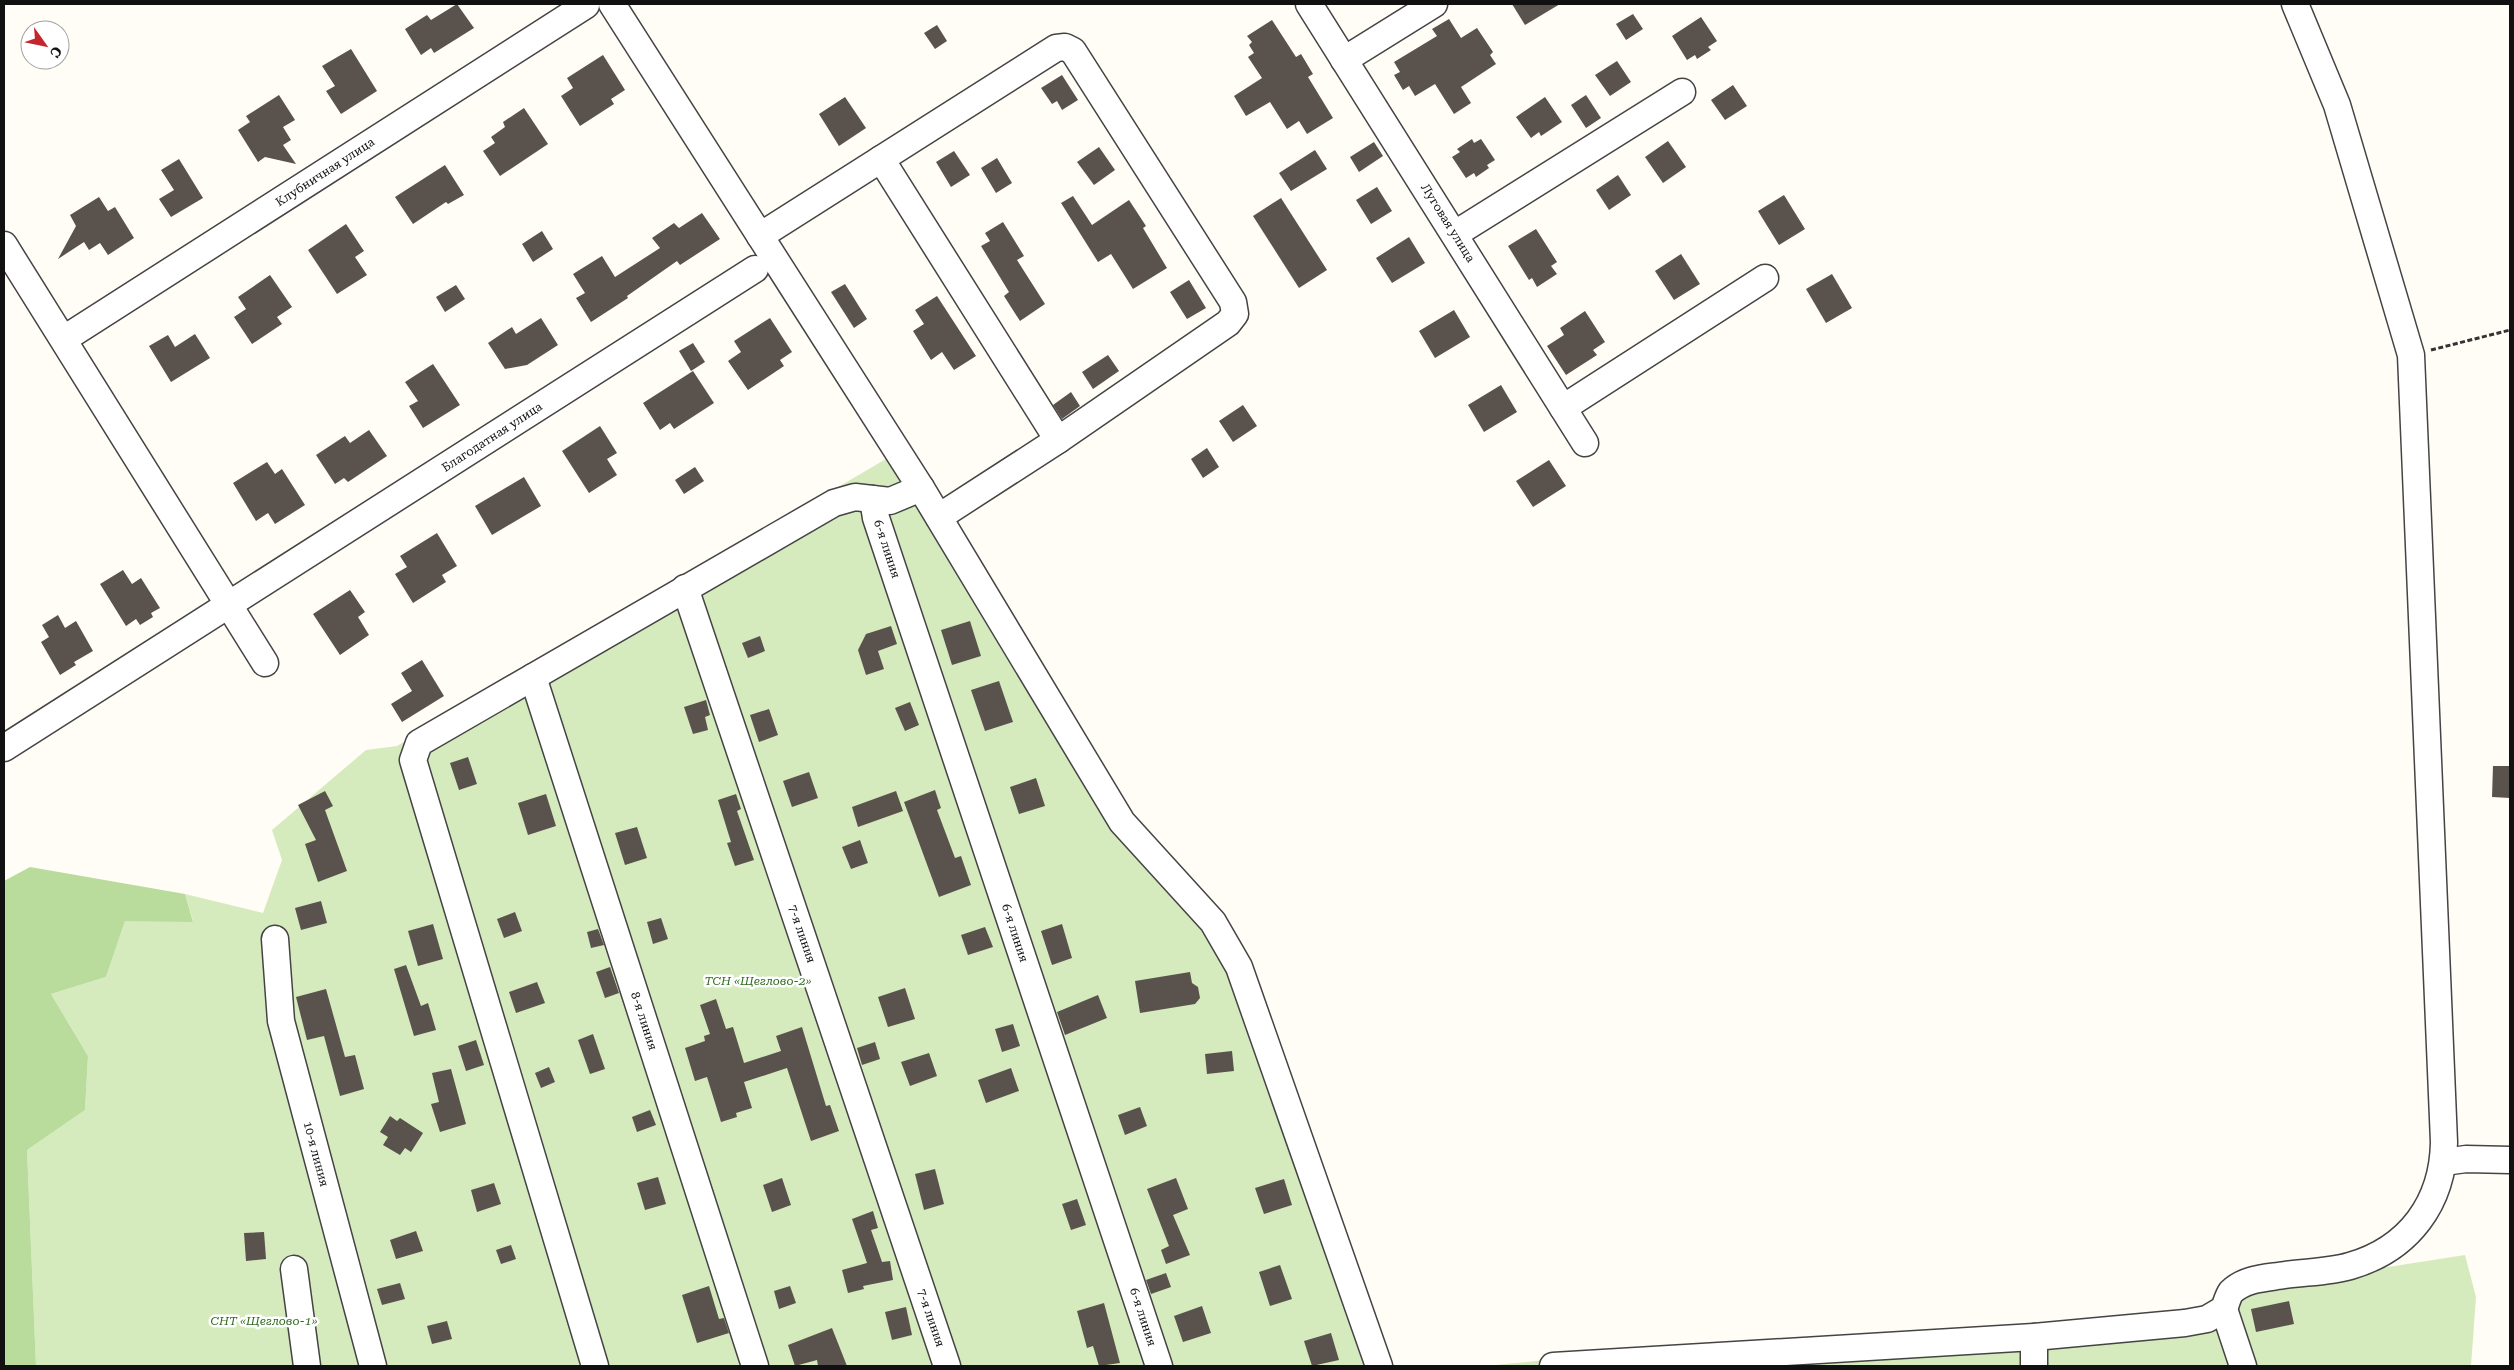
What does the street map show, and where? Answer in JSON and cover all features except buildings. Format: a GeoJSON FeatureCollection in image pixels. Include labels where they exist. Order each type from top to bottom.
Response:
{"type":"FeatureCollection","features":[{"type":"Feature","properties":{"kind":"street"},"geometry":{"type":"LineString","coordinates":[[612,4],[921,488],[1122,822],[1213,922],[1239,967],[1379,1366]]}},
{"type":"Feature","properties":{"kind":"street","name":"Луговая улица"},"geometry":{"type":"LineString","coordinates":[[1309,4],[1585,443]]}},
{"type":"Feature","properties":{"kind":"street"},"geometry":{"type":"LineString","coordinates":[[1344,60],[1434,4]]}},
{"type":"Feature","properties":{"kind":"street"},"geometry":{"type":"LineString","coordinates":[[2243,1366],[2224,1310],[2230,1292],[2249,1281],[2349,1266],[2385,1253],[2416,1225],[2435,1194],[2444,1162],[2411,355],[2337,105],[2295,4]]}},
{"type":"Feature","properties":{"kind":"street","name":"Клубничная улица"},"geometry":{"type":"LineString","coordinates":[[64,339],[586,5]]}},
{"type":"Feature","properties":{"kind":"street"},"geometry":{"type":"LineString","coordinates":[[760,236],[1056,48],[1065,47],[1073,51],[1233,302],[1235,314],[1228,323],[1058,440],[939,518]]}},
{"type":"Feature","properties":{"kind":"street"},"geometry":{"type":"LineString","coordinates":[[1455,234],[1682,92]]}},
{"type":"Feature","properties":{"kind":"street"},"geometry":{"type":"LineString","coordinates":[[881,159],[1058,440]]}},
{"type":"Feature","properties":{"kind":"street"},"geometry":{"type":"LineString","coordinates":[[4,245],[266,663]]}},
{"type":"Feature","properties":{"kind":"street","name":"Благодатная улица"},"geometry":{"type":"LineString","coordinates":[[4,748],[755,269]]}},
{"type":"Feature","properties":{"kind":"street"},"geometry":{"type":"LineString","coordinates":[[1563,408],[1765,278]]}},
{"type":"Feature","properties":{"kind":"street"},"geometry":{"type":"LineString","coordinates":[[595,1366],[413,760],[419,743],[834,503],[855,497],[890,501],[921,488]]}},
{"type":"Feature","properties":{"kind":"street","name":"6-я линия"},"geometry":{"type":"LineString","coordinates":[[873,499],[879,528],[1159,1366]]}},
{"type":"Feature","properties":{"kind":"street","name":"7-я линия"},"geometry":{"type":"LineString","coordinates":[[685,588],[947,1366]]}},
{"type":"Feature","properties":{"kind":"street","name":"8-я линия"},"geometry":{"type":"LineString","coordinates":[[534,677],[756,1366]]}},
{"type":"Feature","properties":{"kind":"street","name":"10-я линия"},"geometry":{"type":"LineString","coordinates":[[275,939],[281,1021],[373,1366]]}},
{"type":"Feature","properties":{"kind":"street"},"geometry":{"type":"LineString","coordinates":[[2444,1162],[2466,1159],[2510,1160]]}},
{"type":"Feature","properties":{"kind":"street"},"geometry":{"type":"LineString","coordinates":[[294,1269],[307,1366]]}},
{"type":"Feature","properties":{"kind":"street"},"geometry":{"type":"LineString","coordinates":[[1553,1366],[1822,1358],[2185,1323],[2207,1318],[2224,1310]]}},
{"type":"Feature","properties":{"kind":"street"},"geometry":{"type":"LineString","coordinates":[[2034,1337],[2034,1366]]}},
{"type":"Feature","properties":{"kind":"path"},"geometry":{"type":"LineString","coordinates":[[2411,355],[2510,330]]}},
{"type":"Feature","properties":{"kind":"green space","name":"ТСН «Щеглово-2»"},"geometry":{"type":"Polygon","coordinates":[[[891,456],[1206,926],[1232,970],[1369,1366],[36,1366],[27,1150],[85,1110],[88,1056],[51,994],[106,977],[125,921],[193,921],[185,894],[263,913],[282,860],[272,830],[366,750],[397,746],[891,456]]]}},
{"type":"Feature","properties":{"kind":"green space"},"geometry":{"type":"Polygon","coordinates":[[[30,867],[185,894],[193,922],[125,921],[106,977],[51,994],[88,1056],[85,1110],[27,1150],[36,1366],[4,1366],[4,881],[30,867]]]}},
{"type":"Feature","properties":{"kind":"green space"},"geometry":{"type":"Polygon","coordinates":[[[2465,1255],[2476,1297],[2471,1366],[1485,1366],[1586,1356],[1822,1343],[2203,1310],[2215,1294],[2465,1255]]]}},
{"type":"Feature","properties":{"kind":"park label","name":"СНТ «Щеглово-1»"},"geometry":{"type":"Point","coordinates":[264,1321]}}]}
